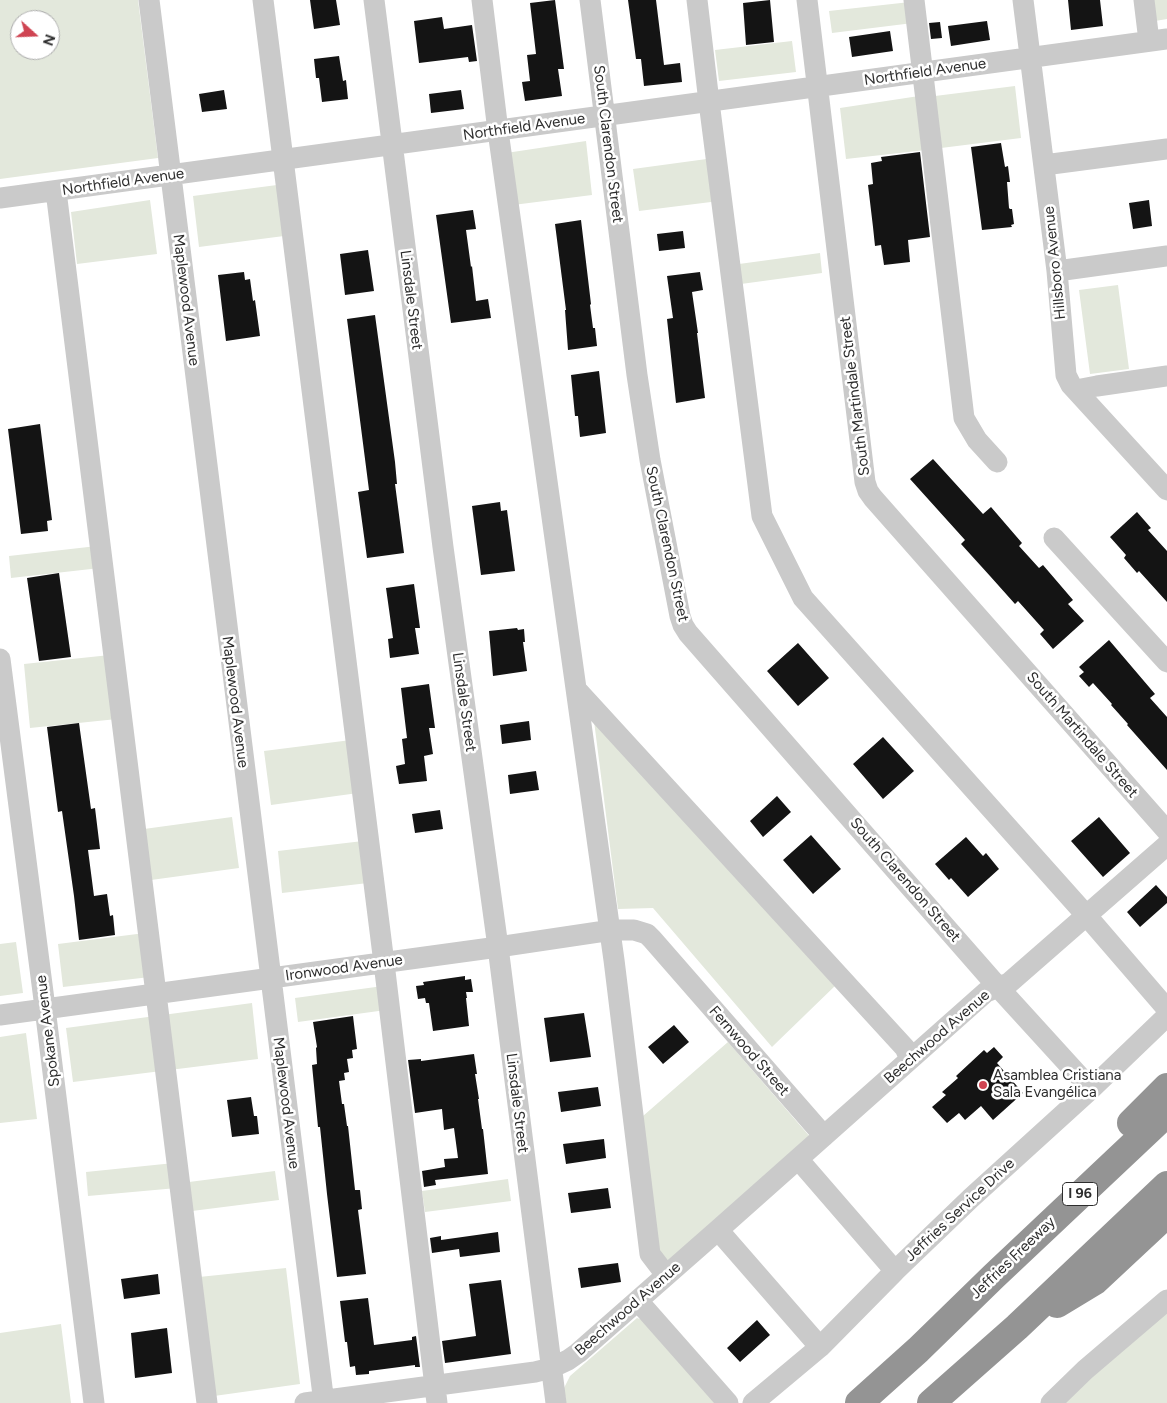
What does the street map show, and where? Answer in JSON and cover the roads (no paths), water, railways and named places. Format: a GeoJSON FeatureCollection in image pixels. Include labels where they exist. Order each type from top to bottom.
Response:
{"type":"FeatureCollection","features":[{"type":"Feature","properties":{"kind":"highway"},"geometry":{"type":"LineString","coordinates":[[994,1276],[1038,1216],[1167,1087]]}},
{"type":"Feature","properties":{"kind":"highway","name":"Jeffries Freeway"},"geometry":{"type":"LineString","coordinates":[[859,1403],[918,1350],[1167,1113]]}},
{"type":"Feature","properties":{"kind":"highway"},"geometry":{"type":"LineString","coordinates":[[931,1403],[1017,1327],[1167,1185]]}},
{"type":"Feature","properties":{"kind":"highway"},"geometry":{"type":"LineString","coordinates":[[1017,1327],[1095,1281],[1167,1214]]}},
{"type":"Feature","properties":{"kind":"street","name":"Maplewood Avenue"},"geometry":{"type":"LineString","coordinates":[[149,0],[270,978],[317,1402]]}},
{"type":"Feature","properties":{"kind":"street"},"geometry":{"type":"LineString","coordinates":[[263,0],[436,1394]]}},
{"type":"Feature","properties":{"kind":"street","name":"Linsdale Street"},"geometry":{"type":"LineString","coordinates":[[374,0],[444,556],[498,947],[556,1403]]}},
{"type":"Feature","properties":{"kind":"street"},"geometry":{"type":"LineString","coordinates":[[482,0],[498,131],[610,930],[650,1254],[666,1275]]}},
{"type":"Feature","properties":{"kind":"street","name":"South Clarendon Street"},"geometry":{"type":"LineString","coordinates":[[590,0],[637,375],[650,460],[683,625],[694,641],[998,987],[1091,1089]]}},
{"type":"Feature","properties":{"kind":"street"},"geometry":{"type":"LineString","coordinates":[[697,0],[762,516],[804,598],[1086,915],[1167,1009]]}},
{"type":"Feature","properties":{"kind":"street","name":"South Martindale Street"},"geometry":{"type":"LineString","coordinates":[[806,0],[865,482],[868,491],[879,506],[1167,831]]}},
{"type":"Feature","properties":{"kind":"street"},"geometry":{"type":"LineString","coordinates":[[914,0],[964,418],[977,440],[997,462]]}},
{"type":"Feature","properties":{"kind":"street","name":"Hillsboro Avenue"},"geometry":{"type":"LineString","coordinates":[[1023,0],[1057,271],[1066,375],[1071,385],[1167,490]]}},
{"type":"Feature","properties":{"kind":"street"},"geometry":{"type":"LineString","coordinates":[[1144,0],[1158,40]]}},
{"type":"Feature","properties":{"kind":"street","name":"Northfield Avenue"},"geometry":{"type":"LineString","coordinates":[[0,198],[1158,40]]}},
{"type":"Feature","properties":{"kind":"street"},"geometry":{"type":"LineString","coordinates":[[1044,165],[1167,149]]}},
{"type":"Feature","properties":{"kind":"street"},"geometry":{"type":"LineString","coordinates":[[56,191],[207,1403]]}},
{"type":"Feature","properties":{"kind":"street"},"geometry":{"type":"LineString","coordinates":[[1057,271],[1167,256]]}},
{"type":"Feature","properties":{"kind":"street"},"geometry":{"type":"LineString","coordinates":[[1076,390],[1167,376]]}},
{"type":"Feature","properties":{"kind":"street"},"geometry":{"type":"LineString","coordinates":[[1054,538],[1167,662]]}},
{"type":"Feature","properties":{"kind":"street","name":"Spokane Avenue"},"geometry":{"type":"LineString","coordinates":[[0,659],[94,1403]]}},
{"type":"Feature","properties":{"kind":"street"},"geometry":{"type":"LineString","coordinates":[[576,690],[905,1048],[910,1059]]}},
{"type":"Feature","properties":{"kind":"street","name":"Beechwood Avenue"},"geometry":{"type":"LineString","coordinates":[[317,1402],[436,1394],[551,1368],[578,1353],[986,992],[1009,983],[1167,845]]}},
{"type":"Feature","properties":{"kind":"street","name":"Ironwood Avenue"},"geometry":{"type":"LineString","coordinates":[[0,1015],[610,930],[634,930],[646,934],[675,965]]}},
{"type":"Feature","properties":{"kind":"street","name":"Fernwood Street"},"geometry":{"type":"LineString","coordinates":[[675,965],[824,1136]]}},
{"type":"Feature","properties":{"kind":"street","name":"Jeffries Service Drive"},"geometry":{"type":"LineString","coordinates":[[753,1403],[820,1347],[971,1198],[1091,1089],[1167,1016]]}},
{"type":"Feature","properties":{"kind":"street"},"geometry":{"type":"LineString","coordinates":[[798,1159],[895,1271]]}},
{"type":"Feature","properties":{"kind":"street"},"geometry":{"type":"LineString","coordinates":[[718,1230],[820,1347]]}},
{"type":"Feature","properties":{"kind":"street"},"geometry":{"type":"LineString","coordinates":[[638,1300],[728,1403]]}},
{"type":"Feature","properties":{"kind":"street"},"geometry":{"type":"LineString","coordinates":[[1051,1403],[1085,1370],[1167,1300]]}},
{"type":"Feature","properties":{"kind":"place","name":"Asamblea Cristiana Sala Evangélica"},"geometry":{"type":"Point","coordinates":[983,1085]}}]}
